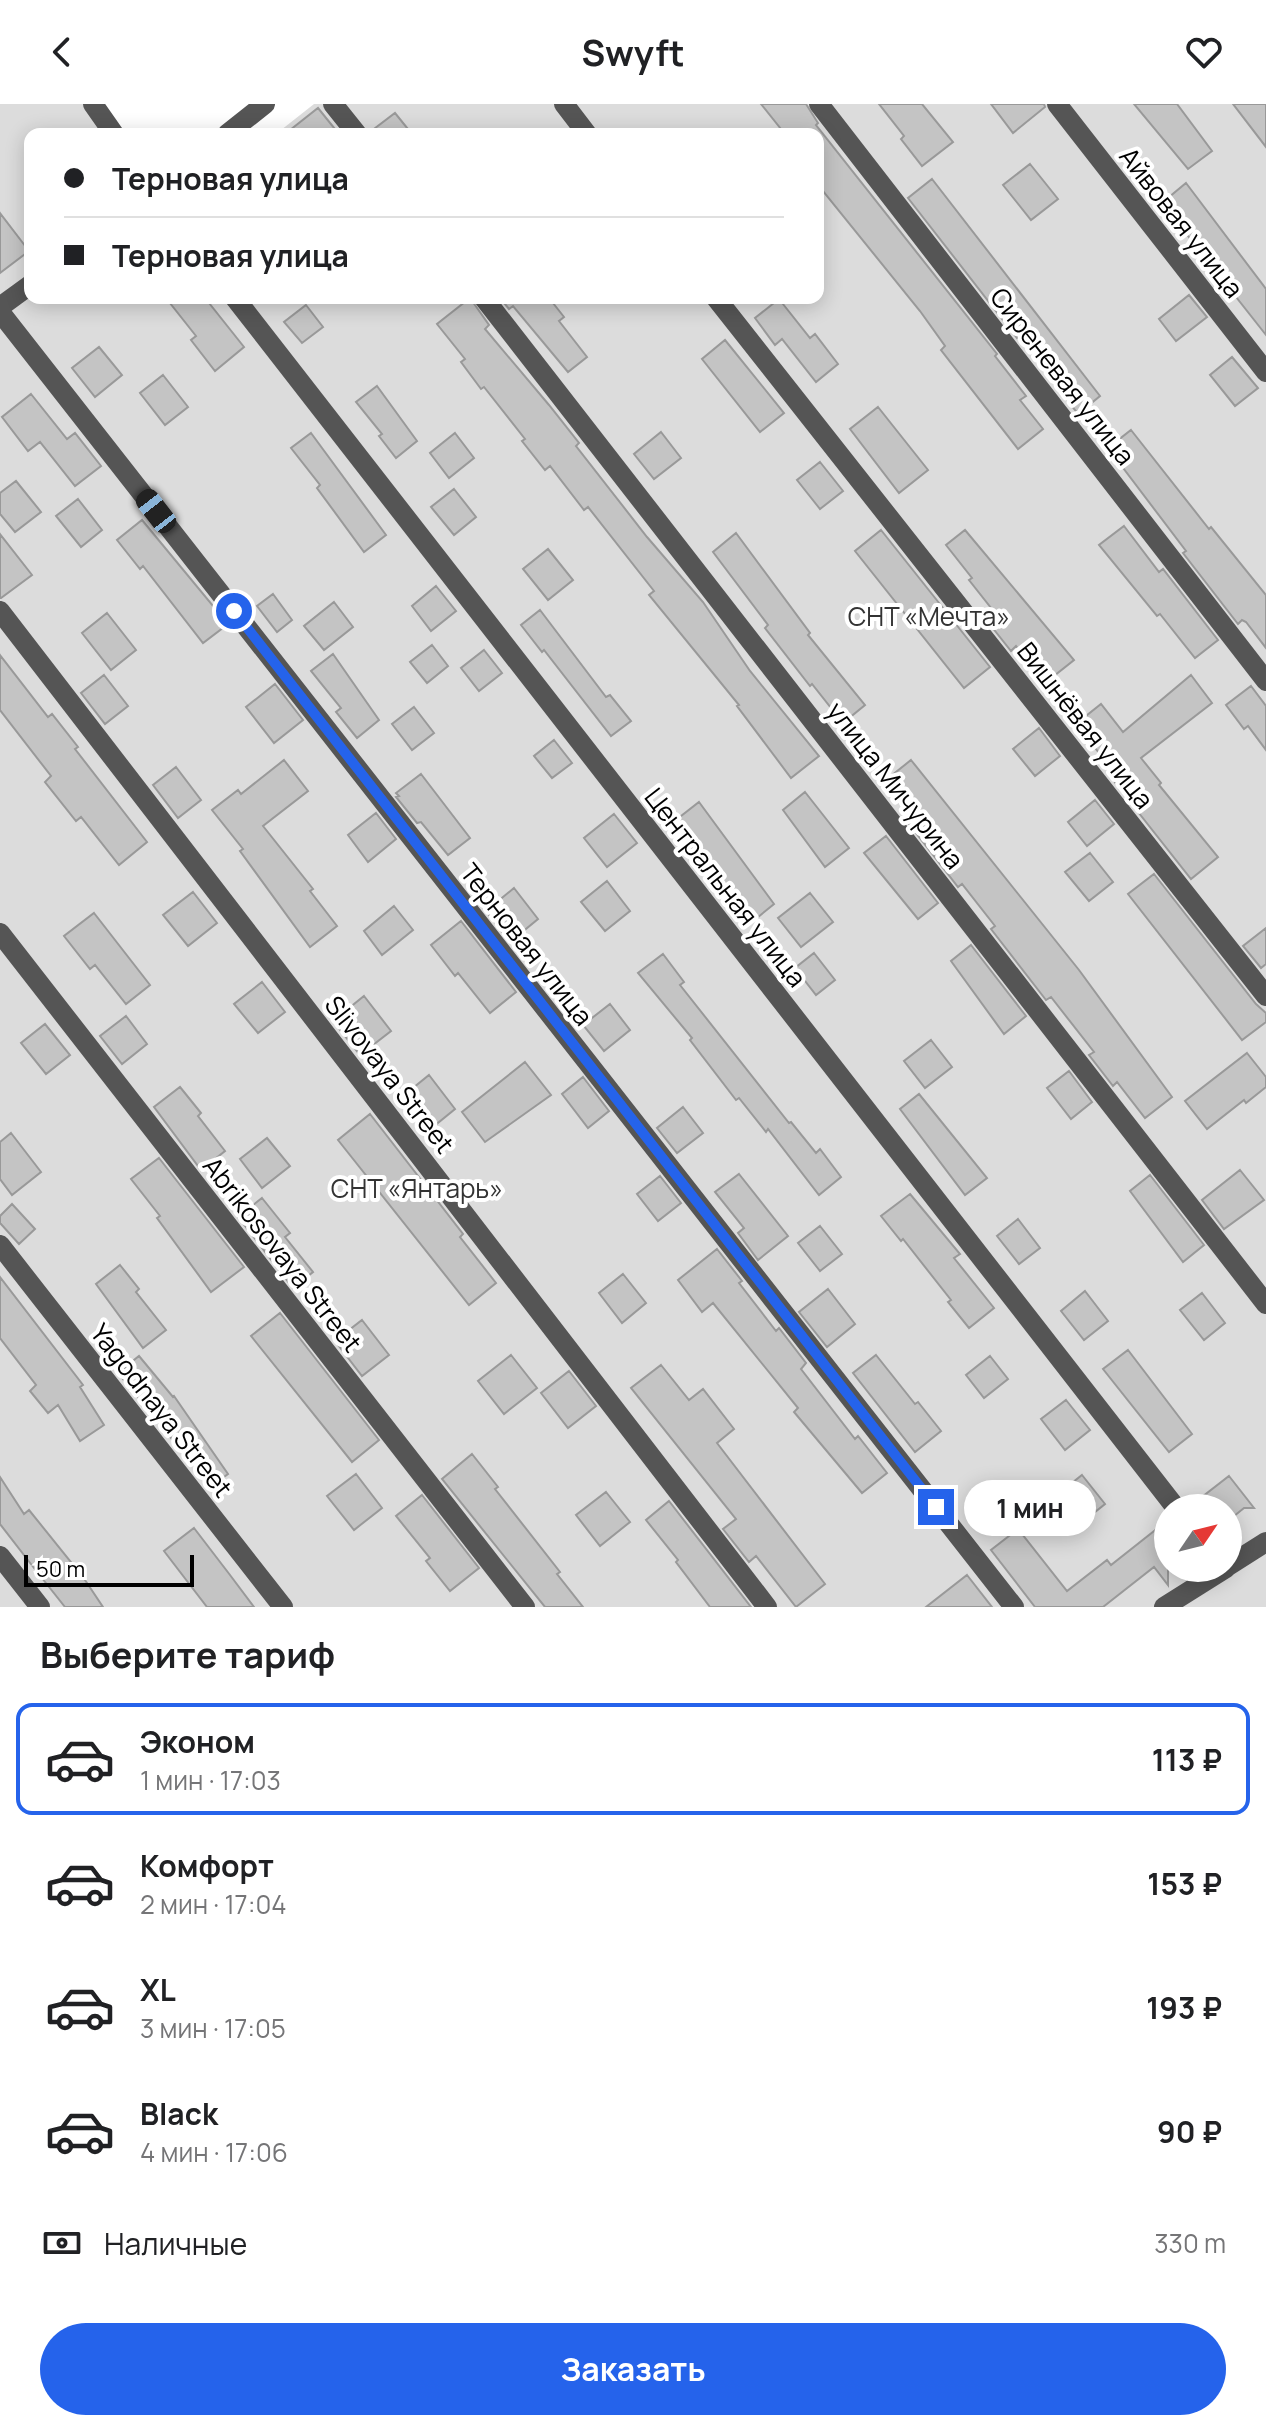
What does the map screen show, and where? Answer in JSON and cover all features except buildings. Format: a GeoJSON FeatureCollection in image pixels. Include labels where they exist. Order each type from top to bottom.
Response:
{"type":"FeatureCollection","features":[{"type":"Feature","properties":{"kind":"street"},"geometry":{"type":"LineString","coordinates":[[93,104],[110,128]]}},
{"type":"Feature","properties":{"kind":"street"},"geometry":{"type":"LineString","coordinates":[[235,128],[265,104]]}},
{"type":"Feature","properties":{"kind":"street"},"geometry":{"type":"LineString","coordinates":[[333,104],[352,128]]}},
{"type":"Feature","properties":{"kind":"street"},"geometry":{"type":"LineString","coordinates":[[564,104],[582,128]]}},
{"type":"Feature","properties":{"kind":"street","name":"Сиреневая улица"},"geometry":{"type":"LineString","coordinates":[[819,104],[1266,681]]}},
{"type":"Feature","properties":{"kind":"street","name":"Айвовая улица"},"geometry":{"type":"LineString","coordinates":[[1057,104],[1266,372]]}},
{"type":"Feature","properties":{"kind":"street"},"geometry":{"type":"LineString","coordinates":[[0,310],[24,290]]}},
{"type":"Feature","properties":{"kind":"street","name":"Центральная улица"},"geometry":{"type":"LineString","coordinates":[[240,304],[1165,1494]]}},
{"type":"Feature","properties":{"kind":"street","name":"улица Мичурина"},"geometry":{"type":"LineString","coordinates":[[489,304],[1266,1304]]}},
{"type":"Feature","properties":{"kind":"street","name":"Вишнёвая улица"},"geometry":{"type":"LineString","coordinates":[[721,304],[1266,996]]}},
{"type":"Feature","properties":{"kind":"street","name":"Терновая улица"},"geometry":{"type":"LineString","coordinates":[[0,310],[1014,1607]]}},
{"type":"Feature","properties":{"kind":"street","name":"Slivovaya Street"},"geometry":{"type":"LineString","coordinates":[[0,611],[767,1607]]}},
{"type":"Feature","properties":{"kind":"street","name":"Abrikosovaya Street"},"geometry":{"type":"LineString","coordinates":[[0,933],[525,1607]]}},
{"type":"Feature","properties":{"kind":"street","name":"Yagodnaya Street"},"geometry":{"type":"LineString","coordinates":[[0,1245],[283,1607]]}},
{"type":"Feature","properties":{"kind":"street"},"geometry":{"type":"LineString","coordinates":[[1242,1557],[1266,1542]]}},
{"type":"Feature","properties":{"kind":"street"},"geometry":{"type":"LineString","coordinates":[[0,1556],[40,1607]]}},
{"type":"Feature","properties":{"kind":"street"},"geometry":{"type":"LineString","coordinates":[[1164,1607],[1203,1582]]}},
{"type":"Feature","properties":{"kind":"green space"},"geometry":{"type":"Polygon","coordinates":[[[0,104],[98,104],[116,128],[24,128],[24,304],[824,304],[824,128],[284,128],[314,104],[1266,104],[1266,1607],[0,1607],[0,104]]]}},
{"type":"Feature","properties":{"kind":"route"},"geometry":{"type":"LineString","coordinates":[[234,611],[936,1507]]}},
{"type":"Feature","properties":{"kind":"park label","name":"СНТ «Мечта»"},"geometry":{"type":"Point","coordinates":[929,616]}},
{"type":"Feature","properties":{"kind":"park label","name":"СНТ «Янтарь»"},"geometry":{"type":"Point","coordinates":[417,1188]}}]}
